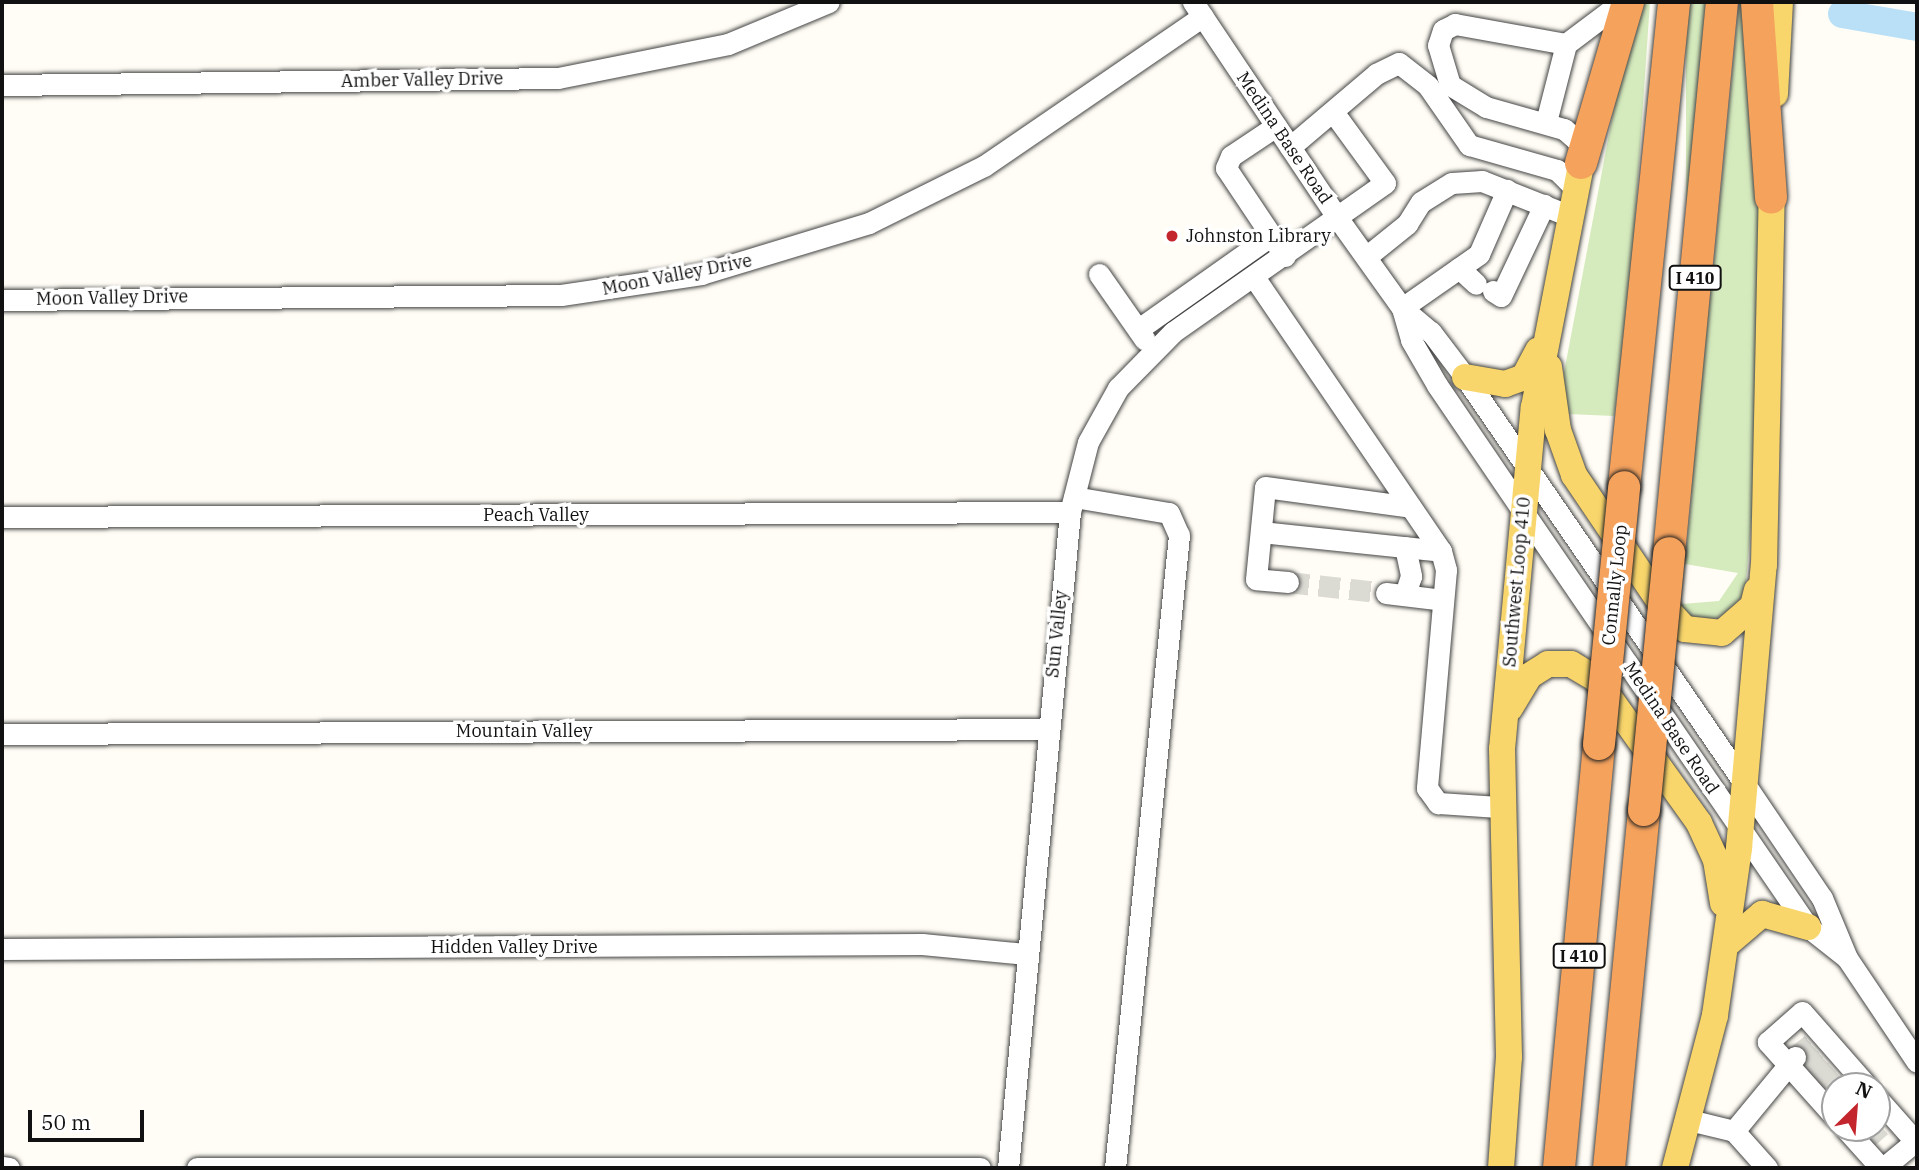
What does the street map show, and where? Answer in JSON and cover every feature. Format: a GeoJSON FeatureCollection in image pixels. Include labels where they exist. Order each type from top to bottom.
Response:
{"type":"FeatureCollection","features":[{"type":"Feature","properties":{"kind":"highway","name":"Connally Loop"},"geometry":{"type":"LineString","coordinates":[[1559,1168],[1674,2]]}},
{"type":"Feature","properties":{"kind":"highway","name":"I 410"},"geometry":{"type":"LineString","coordinates":[[1608,1168],[1722,2]]}},
{"type":"Feature","properties":{"kind":"highway"},"geometry":{"type":"LineString","coordinates":[[1758,2],[1771,197]]}},
{"type":"Feature","properties":{"kind":"highway"},"geometry":{"type":"LineString","coordinates":[[1578,176],[1617,5]]}},
{"type":"Feature","properties":{"kind":"main road"},"geometry":{"type":"LineString","coordinates":[[1675,1168],[1689,1119],[1728,943],[1741,829],[1764,565],[1771,197],[1780,2]]}},
{"type":"Feature","properties":{"kind":"main road","name":"Southwest Loop 410"},"geometry":{"type":"LineString","coordinates":[[1501,1168],[1509,1048],[1499,807],[1504,724],[1528,469],[1545,337],[1578,176]]}},
{"type":"Feature","properties":{"kind":"main road"},"geometry":{"type":"LineString","coordinates":[[1545,337],[1558,430],[1574,475],[1685,629],[1722,633],[1741,621],[1753,607],[1764,565]]}},
{"type":"Feature","properties":{"kind":"main road"},"geometry":{"type":"LineString","coordinates":[[1465,377],[1505,384],[1524,377],[1545,337]]}},
{"type":"Feature","properties":{"kind":"main road"},"geometry":{"type":"LineString","coordinates":[[1504,724],[1520,689],[1541,667],[1571,664],[1596,679],[1704,832],[1719,870],[1728,943]]}},
{"type":"Feature","properties":{"kind":"main road"},"geometry":{"type":"LineString","coordinates":[[1728,943],[1762,914],[1808,927]]}},
{"type":"Feature","properties":{"kind":"street","name":"Amber Valley Drive"},"geometry":{"type":"LineString","coordinates":[[2,85],[558,78],[728,44],[830,2]]}},
{"type":"Feature","properties":{"kind":"street"},"geometry":{"type":"LineString","coordinates":[[1546,122],[1566,44],[1617,5]]}},
{"type":"Feature","properties":{"kind":"street","name":"Medina Base Road"},"geometry":{"type":"LineString","coordinates":[[1198,9],[1339,220],[1402,308],[1431,332],[1465,377],[1744,783],[1822,898],[1847,958]]}},
{"type":"Feature","properties":{"kind":"street","name":"Moon Valley Drive"},"geometry":{"type":"LineString","coordinates":[[2,300],[562,295],[701,274],[869,223],[984,166],[1198,9]]}},
{"type":"Feature","properties":{"kind":"street"},"geometry":{"type":"LineString","coordinates":[[1290,147],[1334,113],[1376,74],[1399,63],[1428,86],[1469,145],[1578,176],[1575,138],[1546,122],[1463,95],[1442,71],[1438,46],[1443,30],[1455,24],[1566,44]]}},
{"type":"Feature","properties":{"kind":"street","name":"Sun Valley"},"geometry":{"type":"LineString","coordinates":[[1008,1168],[1046,729],[1072,505],[1101,414],[1153,351],[1254,277],[1339,220],[1385,183],[1334,113]]}},
{"type":"Feature","properties":{"kind":"street"},"geometry":{"type":"LineString","coordinates":[[1276,126],[1231,156],[1226,168],[1269,237],[1285,256]]}},
{"type":"Feature","properties":{"kind":"street"},"geometry":{"type":"LineString","coordinates":[[1366,257],[1407,224],[1421,202],[1452,183],[1482,181],[1570,216]]}},
{"type":"Feature","properties":{"kind":"street"},"geometry":{"type":"LineString","coordinates":[[1402,308],[1479,254],[1507,190]]}},
{"type":"Feature","properties":{"kind":"street"},"geometry":{"type":"LineString","coordinates":[[1459,268],[1484,288],[1501,296],[1544,205]]}},
{"type":"Feature","properties":{"kind":"street"},"geometry":{"type":"LineString","coordinates":[[1140,328],[1269,237]]}},
{"type":"Feature","properties":{"kind":"street"},"geometry":{"type":"LineString","coordinates":[[1099,274],[1140,328],[1153,351]]}},
{"type":"Feature","properties":{"kind":"street"},"geometry":{"type":"LineString","coordinates":[[1254,277],[1441,551],[1443,600],[1427,788],[1438,803],[1499,807]]}},
{"type":"Feature","properties":{"kind":"street","name":"Medina Base Road"},"geometry":{"type":"LineString","coordinates":[[1402,308],[1411,340],[1437,384],[1524,513],[1808,927],[1847,958],[1910,1038],[1917,1062]]}},
{"type":"Feature","properties":{"kind":"street"},"geometry":{"type":"LineString","coordinates":[[1288,582],[1256,579],[1265,487],[1411,507]]}},
{"type":"Feature","properties":{"kind":"street","name":"Peach Valley"},"geometry":{"type":"LineString","coordinates":[[2,517],[1072,505],[1169,513],[1179,535],[1115,1168]]}},
{"type":"Feature","properties":{"kind":"street"},"geometry":{"type":"LineString","coordinates":[[1261,532],[1441,551]]}},
{"type":"Feature","properties":{"kind":"street"},"geometry":{"type":"LineString","coordinates":[[1405,547],[1411,576],[1396,594],[1443,600]]}},
{"type":"Feature","properties":{"kind":"street","name":"Mountain Valley"},"geometry":{"type":"LineString","coordinates":[[2,734],[1046,729]]}},
{"type":"Feature","properties":{"kind":"street","name":"Hidden Valley Drive"},"geometry":{"type":"LineString","coordinates":[[2,948],[922,944],[1026,954]]}},
{"type":"Feature","properties":{"kind":"street"},"geometry":{"type":"LineString","coordinates":[[1734,1131],[1821,1099]]}},
{"type":"Feature","properties":{"kind":"street"},"geometry":{"type":"LineString","coordinates":[[1689,1119],[1734,1131],[1767,1168]]}},
{"type":"Feature","properties":{"kind":"street"},"geometry":{"type":"LineString","coordinates":[[1868,1142],[1882,1168],[1916,1140],[1891,1124]]}},
{"type":"Feature","properties":{"kind":"street"},"geometry":{"type":"LineString","coordinates":[[197,1168],[880,1163],[980,1168]]}},
{"type":"Feature","properties":{"kind":"street"},"geometry":{"type":"LineString","coordinates":[[2,1167],[9,1168]]}},
{"type":"Feature","properties":{"kind":"green space"},"geometry":{"type":"Polygon","coordinates":[[[1634,2],[1650,2],[1630,295],[1614,416],[1568,414],[1576,452],[1607,501],[1573,452],[1563,378],[1634,2]]]}},
{"type":"Feature","properties":{"kind":"green space"},"geometry":{"type":"Polygon","coordinates":[[[1686,2],[1711,2],[1711,494],[1686,494],[1686,2]]]}},
{"type":"Feature","properties":{"kind":"green space"},"geometry":{"type":"Polygon","coordinates":[[[1739,2],[1750,2],[1759,196],[1753,505],[1745,592],[1730,612],[1706,622],[1681,614],[1682,604],[1719,601],[1738,573],[1685,564],[1739,2]]]}},
{"type":"Feature","properties":{"kind":"waterway"},"geometry":{"type":"LineString","coordinates":[[1842,14],[1917,27]]}},
{"type":"Feature","properties":{"kind":"tunnel"},"geometry":{"type":"LineString","coordinates":[[1288,582],[1386,593]]}},
{"type":"Feature","properties":{"kind":"tunnel"},"geometry":{"type":"LineString","coordinates":[[1795,1057],[1812,1043]]}},
{"type":"Feature","properties":{"kind":"tunnel"},"geometry":{"type":"LineString","coordinates":[[1807,1071],[1824,1057]]}},
{"type":"Feature","properties":{"kind":"tunnel"},"geometry":{"type":"LineString","coordinates":[[1819,1084],[1835,1070]]}},
{"type":"Feature","properties":{"kind":"place","name":"Johnston Library"},"geometry":{"type":"Point","coordinates":[1172,236]}}]}
